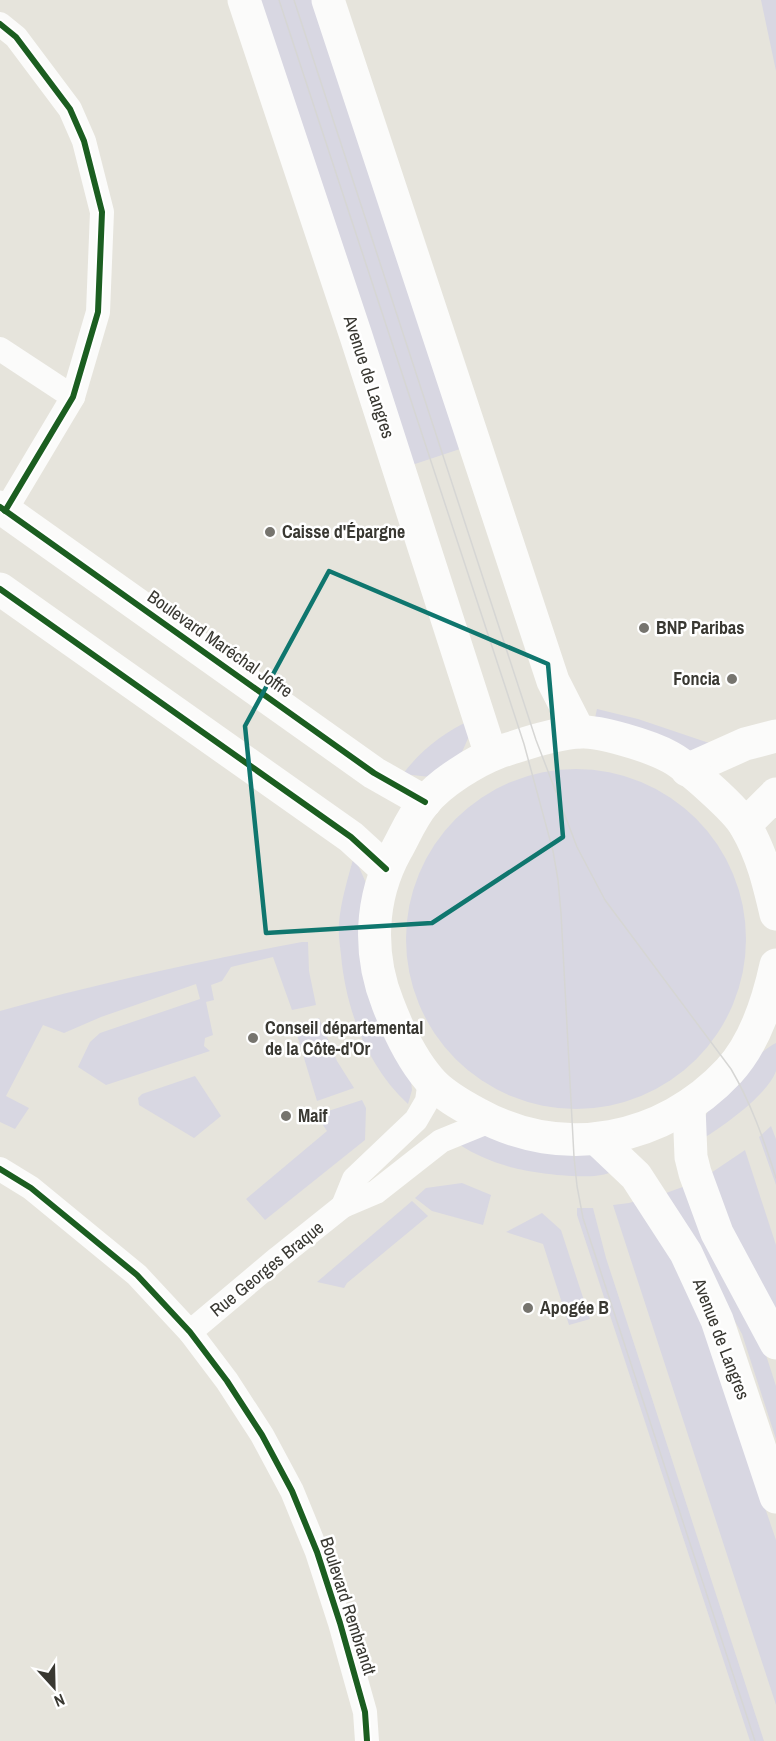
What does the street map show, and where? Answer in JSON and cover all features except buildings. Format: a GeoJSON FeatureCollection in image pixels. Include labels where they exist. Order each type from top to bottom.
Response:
{"type":"FeatureCollection","features":[{"type":"Feature","properties":{"kind":"main road","name":"Avenue de Langres"},"geometry":{"type":"LineString","coordinates":[[244,0],[491,756]]}},
{"type":"Feature","properties":{"kind":"main road"},"geometry":{"type":"LineString","coordinates":[[328,0],[553,681],[579,732]]}},
{"type":"Feature","properties":{"kind":"main road","name":"Boulevard Maréchal Joffre"},"geometry":{"type":"LineString","coordinates":[[2,512],[374,773],[424,802]]}},
{"type":"Feature","properties":{"kind":"main road"},"geometry":{"type":"LineString","coordinates":[[0,589],[351,837],[386,869]]}},
{"type":"Feature","properties":{"kind":"main road"},"geometry":{"type":"LineString","coordinates":[[776,914],[765,869],[745,825],[713,791],[671,757],[629,740],[579,732],[536,740],[491,756],[454,776],[424,802],[386,869],[378,895],[373,941],[380,984],[401,1037],[430,1080],[457,1102],[502,1128],[537,1137],[558,1139],[621,1135],[638,1130],[689,1107],[731,1069],[765,1032],[776,965]]}},
{"type":"Feature","properties":{"kind":"main road"},"geometry":{"type":"LineString","coordinates":[[687,770],[745,744],[776,736]]}},
{"type":"Feature","properties":{"kind":"main road"},"geometry":{"type":"LineString","coordinates":[[745,825],[776,794]]}},
{"type":"Feature","properties":{"kind":"main road"},"geometry":{"type":"LineString","coordinates":[[689,1107],[691,1157],[717,1233],[776,1343]]}},
{"type":"Feature","properties":{"kind":"main road","name":"Avenue de Langres"},"geometry":{"type":"LineString","coordinates":[[597,1138],[648,1191],[686,1253],[717,1320],[776,1497]]}},
{"type":"Feature","properties":{"kind":"street"},"geometry":{"type":"LineString","coordinates":[[0,24],[16,37],[70,109],[84,141],[102,212],[98,312],[73,397],[2,512]]}},
{"type":"Feature","properties":{"kind":"street"},"geometry":{"type":"LineString","coordinates":[[0,349],[73,397]]}},
{"type":"Feature","properties":{"kind":"street","name":"Rue Georges Braque"},"geometry":{"type":"LineString","coordinates":[[343,1206],[354,1179],[416,1120],[427,1101],[430,1080]]}},
{"type":"Feature","properties":{"kind":"street","name":"Rue Georges Braque"},"geometry":{"type":"LineString","coordinates":[[190,1332],[343,1206],[376,1192],[441,1141],[490,1121]]}},
{"type":"Feature","properties":{"kind":"street","name":"Boulevard Rembrandt"},"geometry":{"type":"LineString","coordinates":[[0,1169],[32,1188],[137,1275],[190,1332],[227,1381],[262,1435],[292,1491],[317,1552],[365,1712],[367,1741]]}},
{"type":"Feature","properties":{"kind":"highlighted area"},"geometry":{"type":"Polygon","coordinates":[[[329,571],[548,664],[563,837],[432,923],[266,933],[245,726],[329,571]]]}},
{"type":"Feature","properties":{"kind":"shaded area"},"geometry":{"type":"Polygon","coordinates":[[[256,0],[318,0],[466,447],[409,466],[256,0]]]}},
{"type":"Feature","properties":{"kind":"shaded area"},"geometry":{"type":"Polygon","coordinates":[[[761,0],[776,0],[776,71],[761,0]]]}},
{"type":"Feature","properties":{"kind":"shaded area"},"geometry":{"type":"Polygon","coordinates":[[[597,709],[638,719],[715,745],[697,754],[595,718],[597,709]]]}},
{"type":"Feature","properties":{"kind":"shaded area"},"geometry":{"type":"Polygon","coordinates":[[[471,720],[470,734],[458,761],[430,777],[403,774],[434,742],[471,720]]]}},
{"type":"Feature","properties":{"kind":"shaded area"},"geometry":{"type":"Polygon","coordinates":[[[576,769],[609,773],[641,782],[670,798],[696,819],[717,845],[733,874],[742,906],[746,939],[742,972],[733,1004],[717,1033],[696,1059],[670,1080],[641,1096],[609,1105],[576,1109],[543,1105],[511,1096],[482,1080],[456,1059],[435,1033],[419,1004],[410,972],[406,939],[410,906],[419,874],[435,845],[456,819],[482,798],[511,782],[543,773],[576,769]]]}},
{"type":"Feature","properties":{"kind":"shaded area"},"geometry":{"type":"Polygon","coordinates":[[[354,856],[370,892],[410,1072],[412,1090],[408,1104],[394,1089],[370,1055],[348,996],[339,927],[343,897],[354,856]]]}},
{"type":"Feature","properties":{"kind":"shaded area"},"geometry":{"type":"Polygon","coordinates":[[[308,942],[309,971],[316,1005],[292,1010],[273,957],[231,967],[222,981],[211,985],[214,1000],[206,1002],[213,1035],[205,1038],[204,1046],[210,1051],[106,1085],[78,1067],[90,1042],[100,1033],[200,999],[196,984],[101,1017],[64,1033],[43,1025],[6,1096],[29,1108],[15,1129],[0,1122],[0,1011],[151,973],[308,942]]]}},
{"type":"Feature","properties":{"kind":"shaded area"},"geometry":{"type":"Polygon","coordinates":[[[319,1018],[337,1061],[354,1088],[317,1101],[294,1025],[319,1018]]]}},
{"type":"Feature","properties":{"kind":"shaded area"},"geometry":{"type":"Polygon","coordinates":[[[776,1043],[776,1071],[771,1080],[745,1108],[704,1138],[703,1123],[713,1103],[757,1056],[776,1043]]]}},
{"type":"Feature","properties":{"kind":"shaded area"},"geometry":{"type":"Polygon","coordinates":[[[195,1076],[221,1116],[194,1138],[139,1105],[138,1098],[142,1094],[195,1076]]]}},
{"type":"Feature","properties":{"kind":"shaded area"},"geometry":{"type":"Polygon","coordinates":[[[362,1100],[366,1108],[365,1140],[265,1220],[246,1199],[327,1131],[316,1115],[362,1100]]]}},
{"type":"Feature","properties":{"kind":"shaded area"},"geometry":{"type":"Polygon","coordinates":[[[771,1126],[776,1139],[776,1185],[759,1137],[771,1126]]]}},
{"type":"Feature","properties":{"kind":"shaded area"},"geometry":{"type":"Polygon","coordinates":[[[489,1135],[599,1157],[617,1168],[609,1173],[588,1176],[543,1173],[501,1164],[460,1145],[475,1136],[489,1135]]]}},
{"type":"Feature","properties":{"kind":"shaded area"},"geometry":{"type":"Polygon","coordinates":[[[745,1150],[776,1245],[776,1312],[723,1215],[708,1175],[745,1150]]]}},
{"type":"Feature","properties":{"kind":"shaded area"},"geometry":{"type":"Polygon","coordinates":[[[462,1183],[491,1195],[483,1225],[432,1211],[415,1198],[426,1188],[462,1183]]]}},
{"type":"Feature","properties":{"kind":"shaded area"},"geometry":{"type":"Polygon","coordinates":[[[691,1184],[749,1302],[776,1386],[776,1439],[742,1334],[667,1199],[666,1193],[691,1184]]]}},
{"type":"Feature","properties":{"kind":"shaded area"},"geometry":{"type":"Polygon","coordinates":[[[643,1199],[686,1276],[776,1540],[776,1705],[613,1205],[643,1199]]]}},
{"type":"Feature","properties":{"kind":"shaded area"},"geometry":{"type":"Polygon","coordinates":[[[412,1201],[428,1216],[347,1283],[344,1288],[317,1282],[412,1201]]]}},
{"type":"Feature","properties":{"kind":"shaded area"},"geometry":{"type":"Polygon","coordinates":[[[577,1208],[593,1208],[606,1258],[764,1741],[750,1741],[577,1215],[577,1208]]]}},
{"type":"Feature","properties":{"kind":"shaded area"},"geometry":{"type":"Polygon","coordinates":[[[542,1213],[561,1230],[590,1319],[569,1325],[543,1244],[506,1232],[542,1213]]]}},
{"type":"Feature","properties":{"kind":"tram line"},"geometry":{"type":"LineString","coordinates":[[279,0],[524,744],[553,851],[558,880],[574,1157],[583,1218],[755,1741]]}},
{"type":"Feature","properties":{"kind":"tram line"},"geometry":{"type":"LineString","coordinates":[[294,0],[536,740],[577,847],[605,900],[731,1069],[745,1095],[776,1178]]}},
{"type":"Feature","properties":{"kind":"cycle path"},"geometry":{"type":"LineString","coordinates":[[0,24],[16,37],[70,109],[84,141],[102,212],[98,312],[73,397],[5,511]]}},
{"type":"Feature","properties":{"kind":"cycle path"},"geometry":{"type":"LineString","coordinates":[[0,507],[374,773],[425,802]]}},
{"type":"Feature","properties":{"kind":"cycle path"},"geometry":{"type":"LineString","coordinates":[[0,589],[351,837],[386,869]]}},
{"type":"Feature","properties":{"kind":"cycle path"},"geometry":{"type":"LineString","coordinates":[[0,1169],[31,1188],[137,1275],[190,1332],[227,1381],[262,1435],[292,1491],[317,1552],[365,1712],[367,1741]]}},
{"type":"Feature","properties":{"kind":"place","name":"Caisse d'Épargne"},"geometry":{"type":"Point","coordinates":[270,532]}},
{"type":"Feature","properties":{"kind":"place","name":"BNP Paribas"},"geometry":{"type":"Point","coordinates":[644,628]}},
{"type":"Feature","properties":{"kind":"place","name":"Foncia"},"geometry":{"type":"Point","coordinates":[732,679]}},
{"type":"Feature","properties":{"kind":"place","name":"Conseil départemental de la Côte-d'Or"},"geometry":{"type":"Point","coordinates":[253,1038]}},
{"type":"Feature","properties":{"kind":"place","name":"Maif"},"geometry":{"type":"Point","coordinates":[286,1116]}},
{"type":"Feature","properties":{"kind":"place","name":"Apogée B"},"geometry":{"type":"Point","coordinates":[528,1308]}}]}
